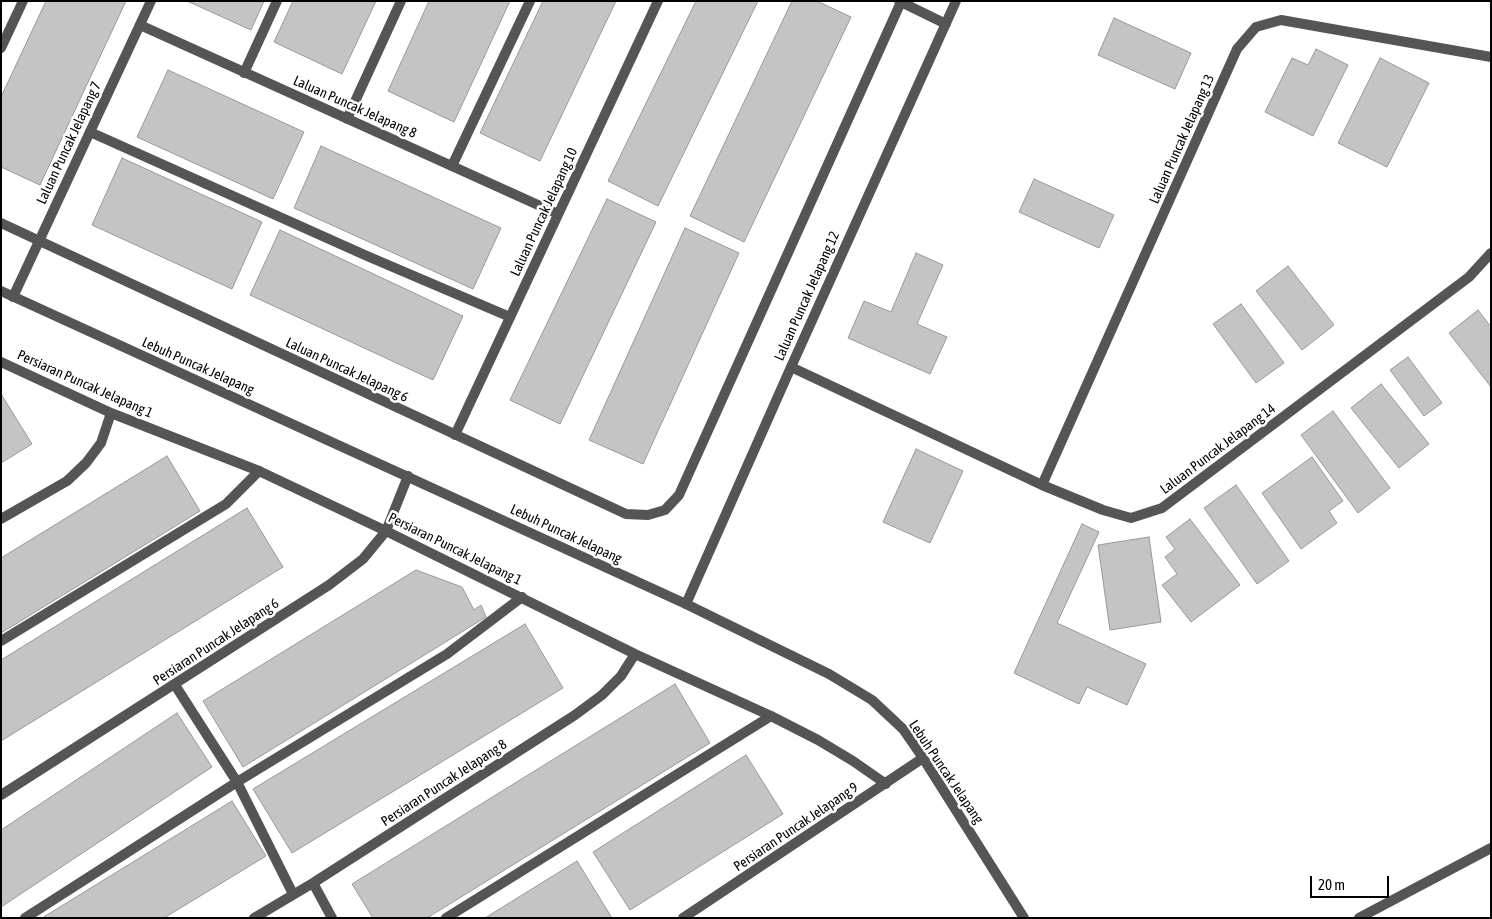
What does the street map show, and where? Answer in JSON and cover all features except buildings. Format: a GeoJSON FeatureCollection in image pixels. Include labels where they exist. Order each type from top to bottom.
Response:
{"type":"FeatureCollection","features":[{"type":"Feature","properties":{"kind":"street"},"geometry":{"type":"LineString","coordinates":[[1,48],[23,1]]}},
{"type":"Feature","properties":{"kind":"street","name":"Laluan Puncak Jelapang 7"},"geometry":{"type":"LineString","coordinates":[[13,297],[151,1]]}},
{"type":"Feature","properties":{"kind":"street"},"geometry":{"type":"LineString","coordinates":[[244,72],[278,1]]}},
{"type":"Feature","properties":{"kind":"street"},"geometry":{"type":"LineString","coordinates":[[347,119],[401,1]]}},
{"type":"Feature","properties":{"kind":"street"},"geometry":{"type":"LineString","coordinates":[[452,166],[530,1]]}},
{"type":"Feature","properties":{"kind":"street","name":"Laluan Puncak Jelapang 10"},"geometry":{"type":"LineString","coordinates":[[455,435],[658,1]]}},
{"type":"Feature","properties":{"kind":"street","name":"Laluan Puncak Jelapang 12"},"geometry":{"type":"LineString","coordinates":[[686,604],[956,1]]}},
{"type":"Feature","properties":{"kind":"street"},"geometry":{"type":"LineString","coordinates":[[900,2],[946,24]]}},
{"type":"Feature","properties":{"kind":"street","name":"Laluan Puncak Jelapang 6"},"geometry":{"type":"LineString","coordinates":[[1,223],[626,514],[648,516],[665,510],[679,495],[900,2]]}},
{"type":"Feature","properties":{"kind":"street","name":"Laluan Puncak Jelapang 13"},"geometry":{"type":"LineString","coordinates":[[1042,485],[1237,50],[1256,27],[1282,20],[1491,57]]}},
{"type":"Feature","properties":{"kind":"street","name":"Laluan Puncak Jelapang 8"},"geometry":{"type":"LineString","coordinates":[[140,25],[558,214]]}},
{"type":"Feature","properties":{"kind":"street"},"geometry":{"type":"LineString","coordinates":[[90,132],[510,317]]}},
{"type":"Feature","properties":{"kind":"street","name":"Laluan Puncak Jelapang 14"},"geometry":{"type":"LineString","coordinates":[[791,367],[1042,485],[1103,510],[1131,518],[1162,508],[1469,277],[1491,253]]}},
{"type":"Feature","properties":{"kind":"street","name":"Lebuh Puncak Jelapang"},"geometry":{"type":"LineString","coordinates":[[1,291],[686,604],[829,674],[872,700],[903,729],[924,758],[1024,918]]}},
{"type":"Feature","properties":{"kind":"street","name":"Persiaran Puncak Jelapang 1"},"geometry":{"type":"LineString","coordinates":[[1,363],[111,413],[259,471],[386,531],[635,654],[771,716],[818,740],[886,784]]}},
{"type":"Feature","properties":{"kind":"street"},"geometry":{"type":"LineString","coordinates":[[1,519],[67,481],[86,463],[100,443],[111,413]]}},
{"type":"Feature","properties":{"kind":"street"},"geometry":{"type":"LineString","coordinates":[[1,642],[226,504],[259,471]]}},
{"type":"Feature","properties":{"kind":"street","name":"Persiaran Puncak Jelapang 6"},"geometry":{"type":"LineString","coordinates":[[1,795],[329,585],[363,559],[386,531],[408,476]]}},
{"type":"Feature","properties":{"kind":"street"},"geometry":{"type":"LineString","coordinates":[[25,918],[237,782],[447,654],[522,597]]}},
{"type":"Feature","properties":{"kind":"street","name":"Persiaran Puncak Jelapang 8"},"geometry":{"type":"LineString","coordinates":[[254,918],[313,883],[575,715],[602,695],[621,676],[635,654]]}},
{"type":"Feature","properties":{"kind":"street"},"geometry":{"type":"LineString","coordinates":[[175,685],[237,782],[293,894]]}},
{"type":"Feature","properties":{"kind":"street"},"geometry":{"type":"LineString","coordinates":[[446,918],[771,716]]}},
{"type":"Feature","properties":{"kind":"street","name":"Persiaran Puncak Jelapang 9"},"geometry":{"type":"LineString","coordinates":[[683,918],[924,758]]}},
{"type":"Feature","properties":{"kind":"street"},"geometry":{"type":"LineString","coordinates":[[1359,918],[1491,848]]}},
{"type":"Feature","properties":{"kind":"street"},"geometry":{"type":"LineString","coordinates":[[313,883],[332,918]]}}]}
